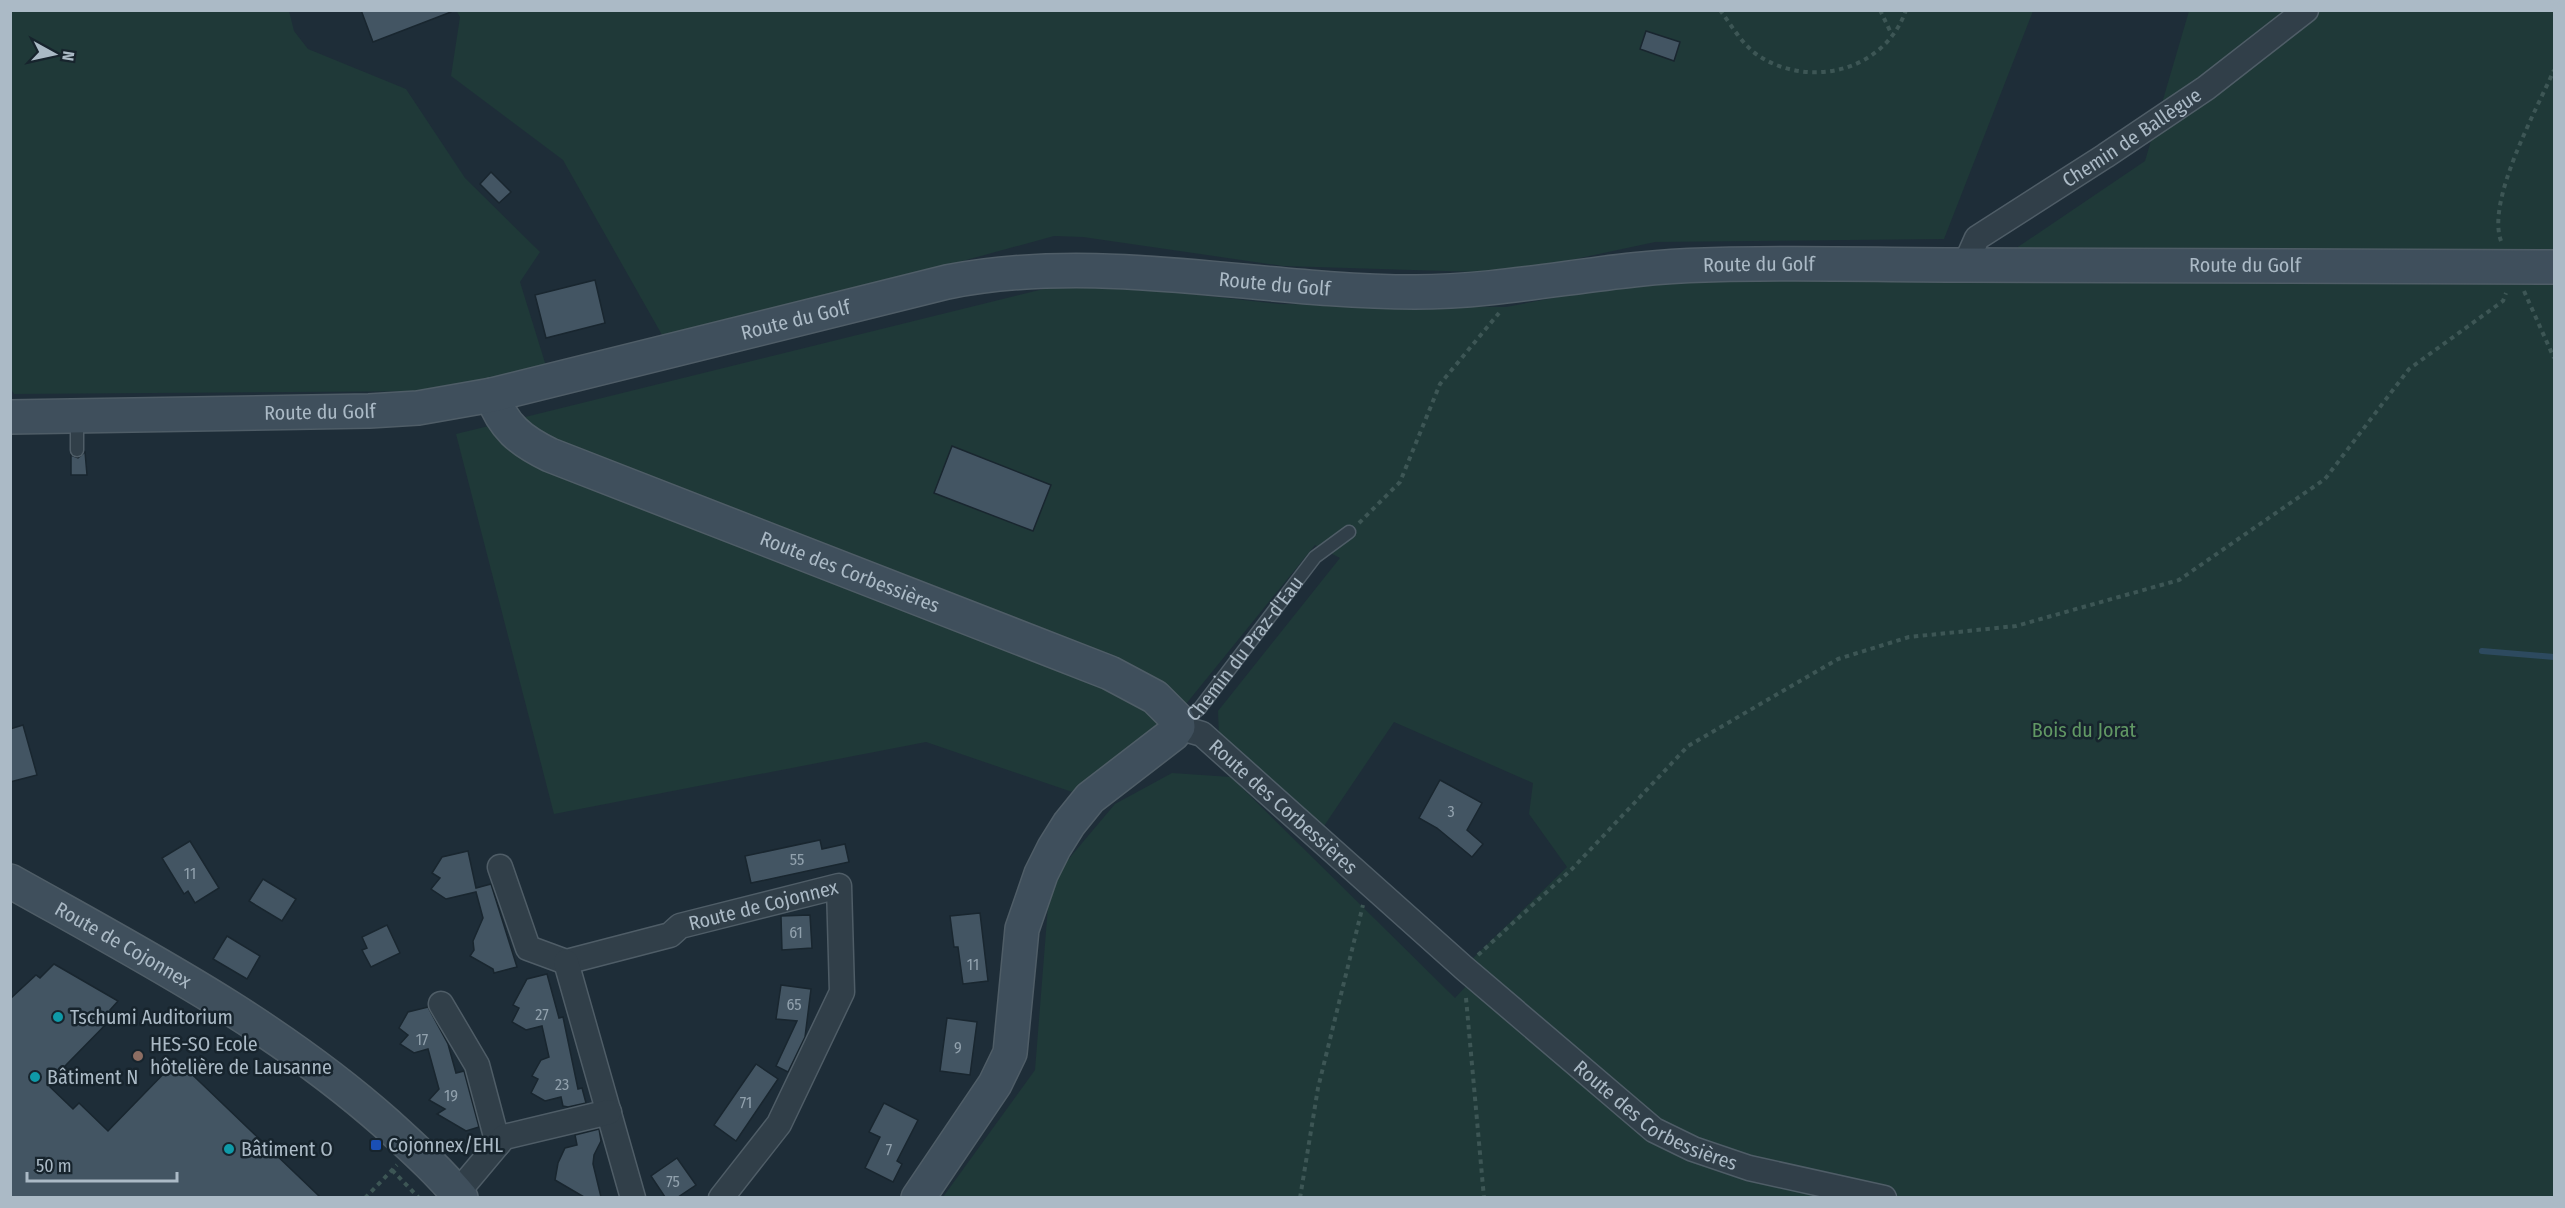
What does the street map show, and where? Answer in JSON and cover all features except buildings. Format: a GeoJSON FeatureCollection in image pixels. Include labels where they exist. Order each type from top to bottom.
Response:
{"type":"FeatureCollection","features":[{"type":"Feature","properties":{"kind":"main road","name":"Route du Golf"},"geometry":{"type":"LineString","coordinates":[[10,417],[369,411],[418,408],[492,395],[936,285],[992,274],[1058,269],[1111,270],[1327,289],[1414,292],[1527,285],[1679,266],[2554,267]]}},
{"type":"Feature","properties":{"kind":"main road","name":"Route des Corbessières"},"geometry":{"type":"LineString","coordinates":[[492,395],[505,424],[523,442],[550,455],[1110,673],[1167,706],[1177,719],[1178,727]]}},
{"type":"Feature","properties":{"kind":"main road","name":"Chemin du Praz-d'Eau"},"geometry":{"type":"LineString","coordinates":[[918,1197],[995,1084],[1010,1053],[1022,929],[1041,874],[1054,849],[1089,798],[1167,739],[1178,727]]}},
{"type":"Feature","properties":{"kind":"main road","name":"Route de Cojonnex"},"geometry":{"type":"LineString","coordinates":[[10,880],[256,1022],[343,1086],[414,1148],[459,1195]]}},
{"type":"Feature","properties":{"kind":"street","name":"Chemin de Ballègue"},"geometry":{"type":"LineString","coordinates":[[1965,265],[1977,238],[2206,88],[2306,10]]}},
{"type":"Feature","properties":{"kind":"street","name":"Route des Corbessières"},"geometry":{"type":"LineString","coordinates":[[1178,727],[1202,734],[1464,968],[1654,1130],[1694,1149],[1749,1168],[1884,1197]]}},
{"type":"Feature","properties":{"kind":"street"},"geometry":{"type":"LineString","coordinates":[[500,867],[528,948],[566,962],[633,1197]]}},
{"type":"Feature","properties":{"kind":"street","name":"Route de Cojonnex"},"geometry":{"type":"LineString","coordinates":[[566,962],[670,935],[680,926],[839,886],[842,992],[779,1124],[722,1197]]}},
{"type":"Feature","properties":{"kind":"street"},"geometry":{"type":"LineString","coordinates":[[441,1004],[477,1065],[498,1144]]}},
{"type":"Feature","properties":{"kind":"street","name":"Route de Cojonnex"},"geometry":{"type":"LineString","coordinates":[[459,1195],[504,1137],[609,1112]]}},
{"type":"Feature","properties":{"kind":"lane"},"geometry":{"type":"LineString","coordinates":[[77,416],[77,450]]}},
{"type":"Feature","properties":{"kind":"lane","name":"Chemin du Praz-d'Eau"},"geometry":{"type":"LineString","coordinates":[[1178,727],[1200,708],[1315,557],[1349,532]]}},
{"type":"Feature","properties":{"kind":"path"},"geometry":{"type":"LineString","coordinates":[[1720,10],[1746,45],[1757,55],[1788,69],[1827,72],[1843,69],[1874,55],[1892,35],[1906,10]]}},
{"type":"Feature","properties":{"kind":"path"},"geometry":{"type":"LineString","coordinates":[[1880,10],[1892,35]]}},
{"type":"Feature","properties":{"kind":"path"},"geometry":{"type":"LineString","coordinates":[[2554,70],[2513,162],[2499,205],[2498,233],[2554,358]]}},
{"type":"Feature","properties":{"kind":"path"},"geometry":{"type":"LineString","coordinates":[[1484,1197],[1464,968],[1573,868],[1688,746],[1838,659],[1909,637],[2016,626],[2179,580],[2325,479],[2409,369],[2503,301],[2514,267]]}},
{"type":"Feature","properties":{"kind":"path"},"geometry":{"type":"LineString","coordinates":[[1349,532],[1400,482],[1440,384],[1527,285]]}},
{"type":"Feature","properties":{"kind":"path"},"geometry":{"type":"LineString","coordinates":[[1300,1197],[1318,1088],[1369,881]]}},
{"type":"Feature","properties":{"kind":"path"},"geometry":{"type":"LineString","coordinates":[[365,1197],[404,1158]]}},
{"type":"Feature","properties":{"kind":"path"},"geometry":{"type":"LineString","coordinates":[[392,1170],[419,1197]]}},
{"type":"Feature","properties":{"kind":"green space"},"geometry":{"type":"Polygon","coordinates":[[[456,10],[2033,11],[1944,239],[1655,242],[1510,273],[1283,266],[1083,237],[1054,236],[666,342],[563,160],[451,76],[460,17],[456,10]]]}},
{"type":"Feature","properties":{"kind":"green space"},"geometry":{"type":"Polygon","coordinates":[[[11,11],[289,11],[294,31],[308,49],[406,89],[465,178],[540,252],[520,282],[546,366],[445,391],[14,394],[11,389],[11,11]]]}},
{"type":"Feature","properties":{"kind":"green space","name":"Bois du Jorat"},"geometry":{"type":"Polygon","coordinates":[[[2189,11],[2554,11],[2554,1197],[943,1197],[1035,1070],[1050,881],[1115,804],[1172,773],[1231,777],[1455,998],[1481,970],[1470,961],[1567,867],[1529,814],[1533,783],[1394,722],[1324,826],[1219,736],[1218,711],[1340,558],[1315,545],[1173,720],[1078,794],[926,742],[554,814],[456,434],[1076,281],[1279,304],[1506,307],[1657,278],[1978,274],[2145,161],[2189,11]]]}},
{"type":"Feature","properties":{"kind":"waterway"},"geometry":{"type":"LineString","coordinates":[[2482,651],[2554,657]]}},
{"type":"Feature","properties":{"kind":"place","name":"Tschumi Auditorium"},"geometry":{"type":"Point","coordinates":[58,1017]}},
{"type":"Feature","properties":{"kind":"place","name":"HES-SO Ecole hôtelière de Lausanne"},"geometry":{"type":"Point","coordinates":[138,1056]}},
{"type":"Feature","properties":{"kind":"place","name":"Bâtiment N"},"geometry":{"type":"Point","coordinates":[35,1077]}},
{"type":"Feature","properties":{"kind":"place","name":"Cojonnex/EHL"},"geometry":{"type":"Point","coordinates":[376,1145]}},
{"type":"Feature","properties":{"kind":"place","name":"Bâtiment O"},"geometry":{"type":"Point","coordinates":[229,1149]}}]}
